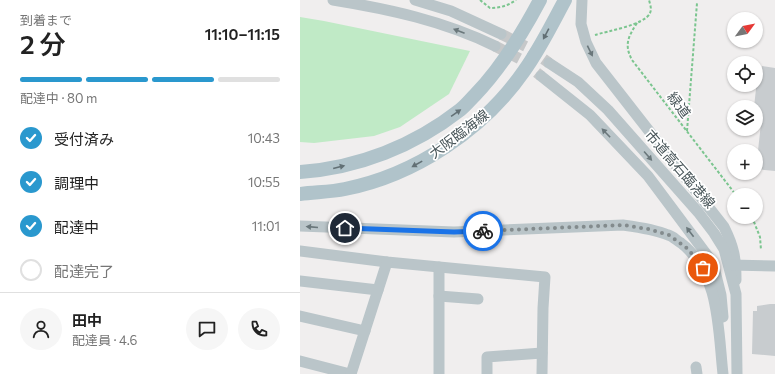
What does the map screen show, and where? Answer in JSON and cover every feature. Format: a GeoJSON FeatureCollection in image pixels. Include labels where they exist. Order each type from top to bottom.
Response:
{"type":"FeatureCollection","features":[{"type":"Feature","properties":{"kind":"main road","name":"大阪臨海線"},"geometry":{"type":"LineString","coordinates":[[300,172],[333,168],[386,153],[415,140],[460,110],[481,88],[512,49],[540,0]]}},
{"type":"Feature","properties":{"kind":"main road","name":"大阪臨海線"},"geometry":{"type":"LineString","coordinates":[[300,194],[345,189],[376,181],[412,167],[442,150],[487,113],[524,72],[565,0]]}},
{"type":"Feature","properties":{"kind":"street"},"geometry":{"type":"LineString","coordinates":[[333,0],[373,6],[435,22],[495,46]]}},
{"type":"Feature","properties":{"kind":"street"},"geometry":{"type":"LineString","coordinates":[[415,0],[451,11],[501,34]]}},
{"type":"Feature","properties":{"kind":"street"},"geometry":{"type":"LineString","coordinates":[[582,0],[581,24],[586,42],[596,63],[724,227],[733,246],[732,265],[736,294],[737,374]]}},
{"type":"Feature","properties":{"kind":"street","name":"市道高石臨港線"},"geometry":{"type":"LineString","coordinates":[[549,63],[578,82],[608,110],[710,228],[724,249],[732,265]]}},
{"type":"Feature","properties":{"kind":"street","name":"市道高石臨港線"},"geometry":{"type":"LineString","coordinates":[[541,76],[590,115],[648,176],[713,263],[722,302],[723,374]]}},
{"type":"Feature","properties":{"kind":"street"},"geometry":{"type":"LineString","coordinates":[[300,226],[454,232],[623,225],[648,229],[669,235],[688,249],[703,268],[714,295],[723,374]]}},
{"type":"Feature","properties":{"kind":"street"},"geometry":{"type":"LineString","coordinates":[[300,251],[387,262],[545,277],[542,308],[542,374]]}},
{"type":"Feature","properties":{"kind":"street"},"geometry":{"type":"LineString","coordinates":[[300,361],[351,374],[387,262]]}},
{"type":"Feature","properties":{"kind":"street"},"geometry":{"type":"LineString","coordinates":[[713,263],[775,266]]}},
{"type":"Feature","properties":{"kind":"street"},"geometry":{"type":"LineString","coordinates":[[439,267],[439,374]]}},
{"type":"Feature","properties":{"kind":"street"},"geometry":{"type":"LineString","coordinates":[[300,281],[378,290]]}},
{"type":"Feature","properties":{"kind":"street"},"geometry":{"type":"LineString","coordinates":[[439,296],[478,299]]}},
{"type":"Feature","properties":{"kind":"street"},"geometry":{"type":"LineString","coordinates":[[300,316],[365,331]]}},
{"type":"Feature","properties":{"kind":"street"},"geometry":{"type":"LineString","coordinates":[[487,374],[487,357],[542,353]]}},
{"type":"Feature","properties":{"kind":"path"},"geometry":{"type":"LineString","coordinates":[[480,0],[490,8],[505,6],[516,0]]}},
{"type":"Feature","properties":{"kind":"path"},"geometry":{"type":"LineString","coordinates":[[595,35],[637,23],[650,13],[650,0]]}},
{"type":"Feature","properties":{"kind":"path"},"geometry":{"type":"LineString","coordinates":[[687,132],[697,3]]}},
{"type":"Feature","properties":{"kind":"path","name":"緑道"},"geometry":{"type":"LineString","coordinates":[[637,23],[630,34],[628,42],[628,52],[632,60],[731,188]]}},
{"type":"Feature","properties":{"kind":"path"},"geometry":{"type":"LineString","coordinates":[[755,224],[760,237],[761,250]]}},
{"type":"Feature","properties":{"kind":"green space"},"geometry":{"type":"Polygon","coordinates":[[[300,17],[470,51],[449,94],[400,127],[374,136],[314,143],[300,142],[300,17]]]}},
{"type":"Feature","properties":{"kind":"building"},"geometry":{"type":"Polygon","coordinates":[[[763,66],[775,68],[775,171],[763,170],[763,144],[759,144],[760,136],[763,136],[763,100],[755,100],[756,92],[763,92],[763,66]]]}},
{"type":"Feature","properties":{"kind":"building"},"geometry":{"type":"Polygon","coordinates":[[[775,304],[775,356],[752,354],[753,311],[757,311],[757,306],[775,304]]]}},
{"type":"Feature","properties":{"kind":"tunnel"},"geometry":{"type":"LineString","coordinates":[[501,34],[527,47],[549,63]]}},
{"type":"Feature","properties":{"kind":"tunnel"},"geometry":{"type":"LineString","coordinates":[[495,46],[520,59],[541,76]]}},
{"type":"Feature","properties":{"kind":"way so far"},"geometry":{"type":"LineString","coordinates":[[483,231],[623,225],[648,229],[669,235],[688,249],[703,268]]}},
{"type":"Feature","properties":{"kind":"route"},"geometry":{"type":"LineString","coordinates":[[345,228],[454,232],[483,231]]}}]}
